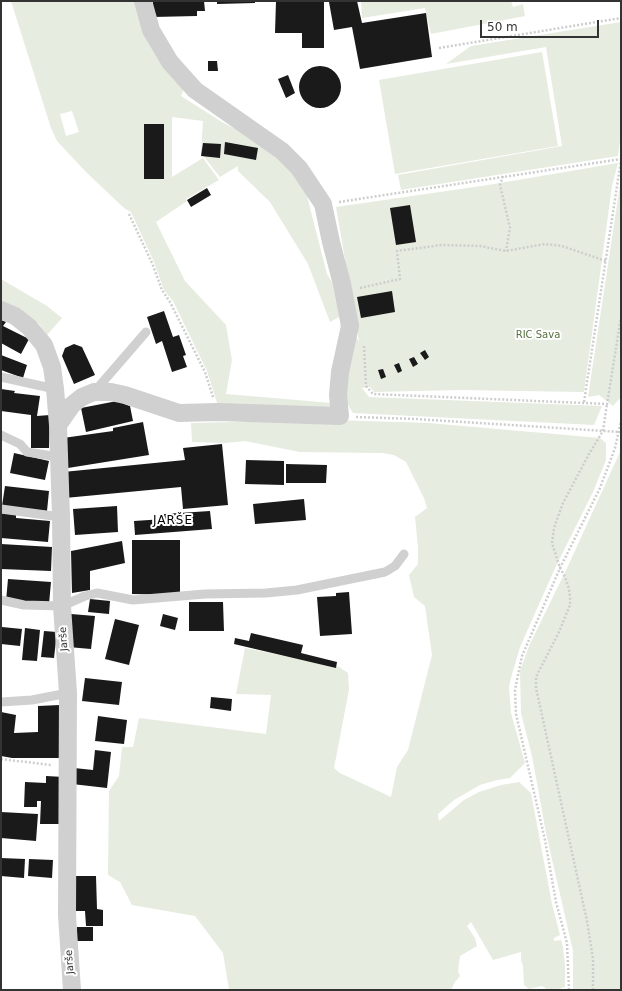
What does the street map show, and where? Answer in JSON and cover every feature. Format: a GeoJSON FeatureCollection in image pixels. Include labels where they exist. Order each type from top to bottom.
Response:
{"type":"FeatureCollection","features":[{"type":"Feature","properties":{"kind":"street"},"geometry":{"type":"LineString","coordinates":[[58,425],[72,405],[82,397],[94,392],[111,392],[126,395],[179,413],[218,412],[340,416],[338,396],[340,372],[350,326],[344,291],[323,204],[299,168],[282,151],[195,90],[170,62],[151,30],[143,1]]}},
{"type":"Feature","properties":{"kind":"street","name":"Jarše"},"geometry":{"type":"LineString","coordinates":[[1,310],[16,316],[44,345],[52,367],[55,389],[58,425],[61,517],[62,606],[68,693],[67,915],[72,990]]}},
{"type":"Feature","properties":{"kind":"lane"},"geometry":{"type":"LineString","coordinates":[[94,392],[146,332]]}},
{"type":"Feature","properties":{"kind":"lane"},"geometry":{"type":"LineString","coordinates":[[1,377],[55,389]]}},
{"type":"Feature","properties":{"kind":"lane"},"geometry":{"type":"LineString","coordinates":[[1,435],[20,444],[27,452],[59,457]]}},
{"type":"Feature","properties":{"kind":"lane"},"geometry":{"type":"LineString","coordinates":[[1,509],[61,517]]}},
{"type":"Feature","properties":{"kind":"lane"},"geometry":{"type":"LineString","coordinates":[[1,600],[24,605],[62,606],[96,593],[133,600],[206,594],[266,593],[297,590],[385,572],[395,566],[404,554]]}},
{"type":"Feature","properties":{"kind":"lane"},"geometry":{"type":"LineString","coordinates":[[1,702],[32,700],[68,693]]}},
{"type":"Feature","properties":{"kind":"path"},"geometry":{"type":"LineString","coordinates":[[439,48],[621,18]]}},
{"type":"Feature","properties":{"kind":"path"},"geometry":{"type":"LineString","coordinates":[[323,204],[621,159],[584,402]]}},
{"type":"Feature","properties":{"kind":"path"},"geometry":{"type":"LineString","coordinates":[[503,176],[500,185],[510,228],[506,251]]}},
{"type":"Feature","properties":{"kind":"path"},"geometry":{"type":"LineString","coordinates":[[129,214],[152,263],[162,290],[170,302],[205,372],[218,412]]}},
{"type":"Feature","properties":{"kind":"path"},"geometry":{"type":"LineString","coordinates":[[344,291],[400,279],[397,251],[442,245],[480,246],[506,251],[545,244],[562,246],[606,261]]}},
{"type":"Feature","properties":{"kind":"path"},"geometry":{"type":"LineString","coordinates":[[593,990],[593,959],[587,921],[536,688],[536,678],[559,632],[570,605],[569,588],[560,568],[552,543],[554,528],[563,503],[589,454],[604,431],[621,317]]}},
{"type":"Feature","properties":{"kind":"path"},"geometry":{"type":"LineString","coordinates":[[350,326],[364,334],[366,386],[373,394],[607,404]]}},
{"type":"Feature","properties":{"kind":"path"},"geometry":{"type":"LineString","coordinates":[[340,416],[416,419],[620,432]]}},
{"type":"Feature","properties":{"kind":"path"},"geometry":{"type":"LineString","coordinates":[[569,990],[567,943],[556,902],[545,840],[516,714],[515,690],[522,656],[560,568],[600,488],[620,432],[621,421]]}},
{"type":"Feature","properties":{"kind":"path"},"geometry":{"type":"LineString","coordinates":[[1,759],[67,767]]}},
{"type":"Feature","properties":{"kind":"green space"},"geometry":{"type":"Polygon","coordinates":[[[11,1],[138,1],[186,85],[181,96],[222,122],[277,151],[310,192],[307,196],[327,274],[338,292],[341,316],[330,322],[308,264],[270,202],[238,171],[238,166],[220,177],[201,153],[203,121],[172,117],[172,177],[203,158],[219,180],[186,199],[187,201],[156,222],[185,281],[226,325],[232,360],[226,394],[332,403],[331,413],[219,409],[207,371],[173,301],[164,290],[154,262],[131,212],[124,208],[85,171],[57,141],[51,128],[11,1]],[[72,111],[60,114],[66,136],[79,132],[72,111]]]}},
{"type":"Feature","properties":{"kind":"green space"},"geometry":{"type":"Polygon","coordinates":[[[361,1],[511,1],[513,7],[523,4],[525,16],[431,34],[425,8],[362,18],[361,1]]]}},
{"type":"Feature","properties":{"kind":"green space"},"geometry":{"type":"Polygon","coordinates":[[[621,22],[621,134],[618,156],[401,190],[398,175],[562,146],[546,47],[446,64],[471,46],[621,22]]]}},
{"type":"Feature","properties":{"kind":"green space"},"geometry":{"type":"Polygon","coordinates":[[[542,52],[558,146],[395,174],[379,80],[542,52]]]}},
{"type":"Feature","properties":{"kind":"green space","name":"RIC Sava"},"geometry":{"type":"Polygon","coordinates":[[[618,163],[612,186],[584,392],[459,390],[374,392],[370,387],[362,388],[369,397],[602,406],[594,425],[353,413],[345,400],[354,335],[359,341],[336,207],[488,185],[618,163]]]}},
{"type":"Feature","properties":{"kind":"green space"},"geometry":{"type":"Polygon","coordinates":[[[621,178],[621,397],[613,406],[599,395],[588,397],[621,178]]]}},
{"type":"Feature","properties":{"kind":"green space"},"geometry":{"type":"Polygon","coordinates":[[[1,279],[47,306],[62,318],[47,335],[39,324],[27,315],[1,302],[1,279]]]}},
{"type":"Feature","properties":{"kind":"green space"},"geometry":{"type":"Polygon","coordinates":[[[333,420],[429,423],[600,438],[606,443],[606,460],[593,492],[556,566],[520,647],[511,678],[509,687],[511,713],[525,763],[510,778],[480,785],[454,800],[438,814],[439,821],[464,800],[479,792],[501,785],[519,782],[531,793],[552,904],[560,935],[554,938],[554,941],[561,940],[563,947],[565,987],[555,990],[548,990],[542,986],[529,989],[524,985],[521,952],[493,960],[471,922],[467,926],[475,938],[477,946],[460,956],[458,971],[460,976],[451,990],[229,990],[223,953],[195,916],[132,905],[120,882],[108,875],[109,791],[119,776],[122,747],[133,747],[139,718],[266,734],[271,695],[236,694],[245,648],[339,667],[348,673],[349,690],[334,768],[340,773],[391,797],[397,767],[408,750],[432,655],[425,606],[414,597],[409,575],[418,564],[415,517],[427,508],[424,498],[406,462],[394,455],[382,453],[300,452],[245,441],[225,443],[192,442],[191,423],[333,420]]]}},
{"type":"Feature","properties":{"kind":"green space"},"geometry":{"type":"Polygon","coordinates":[[[621,447],[621,990],[573,990],[573,951],[546,833],[532,756],[521,713],[520,671],[529,646],[568,566],[621,447]]]}},
{"type":"Feature","properties":{"kind":"building"},"geometry":{"type":"Polygon","coordinates":[[[153,1],[204,1],[205,11],[197,11],[197,16],[153,17],[153,1]]]}},
{"type":"Feature","properties":{"kind":"building"},"geometry":{"type":"Polygon","coordinates":[[[217,1],[255,1],[255,3],[217,4],[217,1]]]}},
{"type":"Feature","properties":{"kind":"building"},"geometry":{"type":"Polygon","coordinates":[[[276,1],[324,1],[324,48],[302,48],[302,33],[275,33],[276,1]]]}},
{"type":"Feature","properties":{"kind":"building"},"geometry":{"type":"Polygon","coordinates":[[[357,1],[362,23],[426,13],[432,57],[360,69],[352,27],[334,30],[329,2],[357,1]]]}},
{"type":"Feature","properties":{"kind":"building"},"geometry":{"type":"Polygon","coordinates":[[[208,61],[217,61],[218,71],[208,71],[208,61]]]}},
{"type":"Feature","properties":{"kind":"building"},"geometry":{"type":"Polygon","coordinates":[[[316,66],[324,66],[332,69],[338,75],[341,87],[338,99],[332,105],[324,108],[316,108],[308,105],[302,99],[299,91],[299,83],[302,75],[308,69],[316,66]]]}},
{"type":"Feature","properties":{"kind":"building"},"geometry":{"type":"Polygon","coordinates":[[[288,75],[295,93],[286,98],[278,79],[288,75]]]}},
{"type":"Feature","properties":{"kind":"building"},"geometry":{"type":"Polygon","coordinates":[[[144,124],[164,124],[164,179],[144,179],[144,124]]]}},
{"type":"Feature","properties":{"kind":"building"},"geometry":{"type":"Polygon","coordinates":[[[225,142],[258,148],[256,160],[224,154],[225,142]]]}},
{"type":"Feature","properties":{"kind":"building"},"geometry":{"type":"Polygon","coordinates":[[[203,143],[221,144],[220,158],[201,156],[203,143]]]}},
{"type":"Feature","properties":{"kind":"building"},"geometry":{"type":"Polygon","coordinates":[[[207,188],[211,195],[191,207],[187,200],[207,188]]]}},
{"type":"Feature","properties":{"kind":"building"},"geometry":{"type":"Polygon","coordinates":[[[410,205],[416,242],[396,245],[390,208],[410,205]]]}},
{"type":"Feature","properties":{"kind":"building"},"geometry":{"type":"Polygon","coordinates":[[[392,291],[395,312],[361,318],[357,297],[392,291]]]}},
{"type":"Feature","properties":{"kind":"building"},"geometry":{"type":"Polygon","coordinates":[[[164,311],[173,337],[179,335],[186,355],[183,356],[187,367],[172,372],[162,341],[156,344],[147,317],[164,311]]]}},
{"type":"Feature","properties":{"kind":"building"},"geometry":{"type":"Polygon","coordinates":[[[1,320],[6,322],[3,326],[29,339],[21,354],[1,343],[1,320]]]}},
{"type":"Feature","properties":{"kind":"building"},"geometry":{"type":"Polygon","coordinates":[[[74,344],[82,347],[95,375],[74,384],[62,356],[65,348],[74,344]]]}},
{"type":"Feature","properties":{"kind":"building"},"geometry":{"type":"Polygon","coordinates":[[[425,350],[429,357],[425,360],[420,353],[425,350]]]}},
{"type":"Feature","properties":{"kind":"building"},"geometry":{"type":"Polygon","coordinates":[[[1,355],[27,365],[23,378],[1,370],[1,355]]]}},
{"type":"Feature","properties":{"kind":"building"},"geometry":{"type":"Polygon","coordinates":[[[414,357],[418,364],[413,367],[409,359],[414,357]]]}},
{"type":"Feature","properties":{"kind":"building"},"geometry":{"type":"Polygon","coordinates":[[[399,363],[402,371],[398,373],[394,365],[399,363]]]}},
{"type":"Feature","properties":{"kind":"building"},"geometry":{"type":"Polygon","coordinates":[[[383,369],[386,377],[381,379],[378,370],[383,369]]]}},
{"type":"Feature","properties":{"kind":"building"},"geometry":{"type":"Polygon","coordinates":[[[1,389],[15,391],[14,393],[40,396],[37,416],[50,415],[49,448],[31,448],[31,415],[1,411],[1,389]]]}},
{"type":"Feature","properties":{"kind":"building"},"geometry":{"type":"Polygon","coordinates":[[[117,401],[130,406],[133,421],[86,432],[81,408],[117,401]]]}},
{"type":"Feature","properties":{"kind":"building"},"geometry":{"type":"Polygon","coordinates":[[[143,422],[149,455],[68,468],[63,438],[113,431],[113,428],[143,422]]]}},
{"type":"Feature","properties":{"kind":"building"},"geometry":{"type":"Polygon","coordinates":[[[222,444],[228,505],[183,509],[181,487],[65,498],[63,472],[185,460],[183,448],[222,444]]]}},
{"type":"Feature","properties":{"kind":"building"},"geometry":{"type":"Polygon","coordinates":[[[14,453],[49,461],[45,480],[10,473],[14,453]]]}},
{"type":"Feature","properties":{"kind":"building"},"geometry":{"type":"Polygon","coordinates":[[[246,460],[284,461],[284,485],[245,484],[246,460]]]}},
{"type":"Feature","properties":{"kind":"building"},"geometry":{"type":"Polygon","coordinates":[[[286,464],[327,465],[326,483],[286,483],[286,464]]]}},
{"type":"Feature","properties":{"kind":"building"},"geometry":{"type":"Polygon","coordinates":[[[5,486],[49,491],[47,511],[2,506],[5,486]]]}},
{"type":"Feature","properties":{"kind":"building"},"geometry":{"type":"Polygon","coordinates":[[[304,499],[306,520],[255,524],[253,504],[304,499]]]}},
{"type":"Feature","properties":{"kind":"building"},"geometry":{"type":"Polygon","coordinates":[[[117,506],[118,532],[75,535],[73,509],[117,506]]]}},
{"type":"Feature","properties":{"kind":"building"},"geometry":{"type":"Polygon","coordinates":[[[210,511],[212,529],[135,535],[134,521],[164,519],[164,514],[210,511]]]}},
{"type":"Feature","properties":{"kind":"building"},"geometry":{"type":"Polygon","coordinates":[[[1,513],[16,515],[16,518],[50,521],[48,542],[1,538],[1,513]]]}},
{"type":"Feature","properties":{"kind":"building"},"geometry":{"type":"Polygon","coordinates":[[[132,540],[180,540],[180,595],[132,594],[132,540]]]}},
{"type":"Feature","properties":{"kind":"building"},"geometry":{"type":"Polygon","coordinates":[[[122,541],[125,563],[90,571],[90,590],[72,593],[71,551],[122,541]]]}},
{"type":"Feature","properties":{"kind":"building"},"geometry":{"type":"Polygon","coordinates":[[[1,544],[52,547],[51,571],[1,569],[1,544]]]}},
{"type":"Feature","properties":{"kind":"building"},"geometry":{"type":"Polygon","coordinates":[[[8,579],[51,582],[49,604],[6,601],[8,579]]]}},
{"type":"Feature","properties":{"kind":"building"},"geometry":{"type":"Polygon","coordinates":[[[349,592],[352,634],[320,636],[317,597],[336,596],[336,593],[349,592]]]}},
{"type":"Feature","properties":{"kind":"building"},"geometry":{"type":"Polygon","coordinates":[[[90,599],[110,601],[109,614],[88,612],[90,599]]]}},
{"type":"Feature","properties":{"kind":"building"},"geometry":{"type":"Polygon","coordinates":[[[189,602],[223,602],[224,631],[189,631],[189,602]]]}},
{"type":"Feature","properties":{"kind":"building"},"geometry":{"type":"Polygon","coordinates":[[[71,614],[95,616],[91,649],[68,647],[71,614]]]}},
{"type":"Feature","properties":{"kind":"building"},"geometry":{"type":"Polygon","coordinates":[[[163,614],[178,618],[175,630],[160,626],[163,614]]]}},
{"type":"Feature","properties":{"kind":"building"},"geometry":{"type":"Polygon","coordinates":[[[115,619],[139,625],[129,665],[105,659],[115,619]]]}},
{"type":"Feature","properties":{"kind":"building"},"geometry":{"type":"Polygon","coordinates":[[[2,627],[22,629],[20,646],[1,644],[2,627]]]}},
{"type":"Feature","properties":{"kind":"building"},"geometry":{"type":"Polygon","coordinates":[[[25,628],[40,630],[37,661],[22,660],[25,628]]]}},
{"type":"Feature","properties":{"kind":"building"},"geometry":{"type":"Polygon","coordinates":[[[44,631],[57,632],[54,658],[41,657],[44,631]]]}},
{"type":"Feature","properties":{"kind":"building"},"geometry":{"type":"Polygon","coordinates":[[[251,633],[303,645],[301,653],[337,662],[336,668],[234,644],[235,638],[249,641],[251,633]]]}},
{"type":"Feature","properties":{"kind":"building"},"geometry":{"type":"Polygon","coordinates":[[[85,678],[122,682],[119,705],[82,701],[85,678]]]}},
{"type":"Feature","properties":{"kind":"building"},"geometry":{"type":"Polygon","coordinates":[[[211,697],[232,699],[231,711],[210,708],[211,697]]]}},
{"type":"Feature","properties":{"kind":"building"},"geometry":{"type":"Polygon","coordinates":[[[60,705],[61,758],[12,758],[1,756],[1,712],[16,715],[14,733],[38,732],[38,706],[60,705]]]}},
{"type":"Feature","properties":{"kind":"building"},"geometry":{"type":"Polygon","coordinates":[[[98,716],[127,720],[124,744],[95,741],[98,716]]]}},
{"type":"Feature","properties":{"kind":"building"},"geometry":{"type":"Polygon","coordinates":[[[95,750],[111,752],[107,788],[72,784],[74,768],[93,770],[95,750]]]}},
{"type":"Feature","properties":{"kind":"building"},"geometry":{"type":"Polygon","coordinates":[[[46,776],[64,777],[62,824],[40,824],[41,801],[37,801],[37,807],[24,807],[25,782],[46,783],[46,776]]]}},
{"type":"Feature","properties":{"kind":"building"},"geometry":{"type":"Polygon","coordinates":[[[1,812],[38,814],[36,841],[1,838],[1,812]]]}},
{"type":"Feature","properties":{"kind":"building"},"geometry":{"type":"Polygon","coordinates":[[[1,858],[25,859],[24,878],[1,876],[1,858]]]}},
{"type":"Feature","properties":{"kind":"building"},"geometry":{"type":"Polygon","coordinates":[[[29,859],[53,860],[52,878],[28,876],[29,859]]]}},
{"type":"Feature","properties":{"kind":"building"},"geometry":{"type":"Polygon","coordinates":[[[74,876],[96,876],[97,909],[103,910],[103,926],[86,926],[85,911],[74,911],[74,876]]]}},
{"type":"Feature","properties":{"kind":"building"},"geometry":{"type":"Polygon","coordinates":[[[77,927],[93,927],[93,941],[77,941],[77,927]]]}},
{"type":"Feature","properties":{"kind":"district","name":"JARŠE"},"geometry":{"type":"Point","coordinates":[173,521]}}]}
